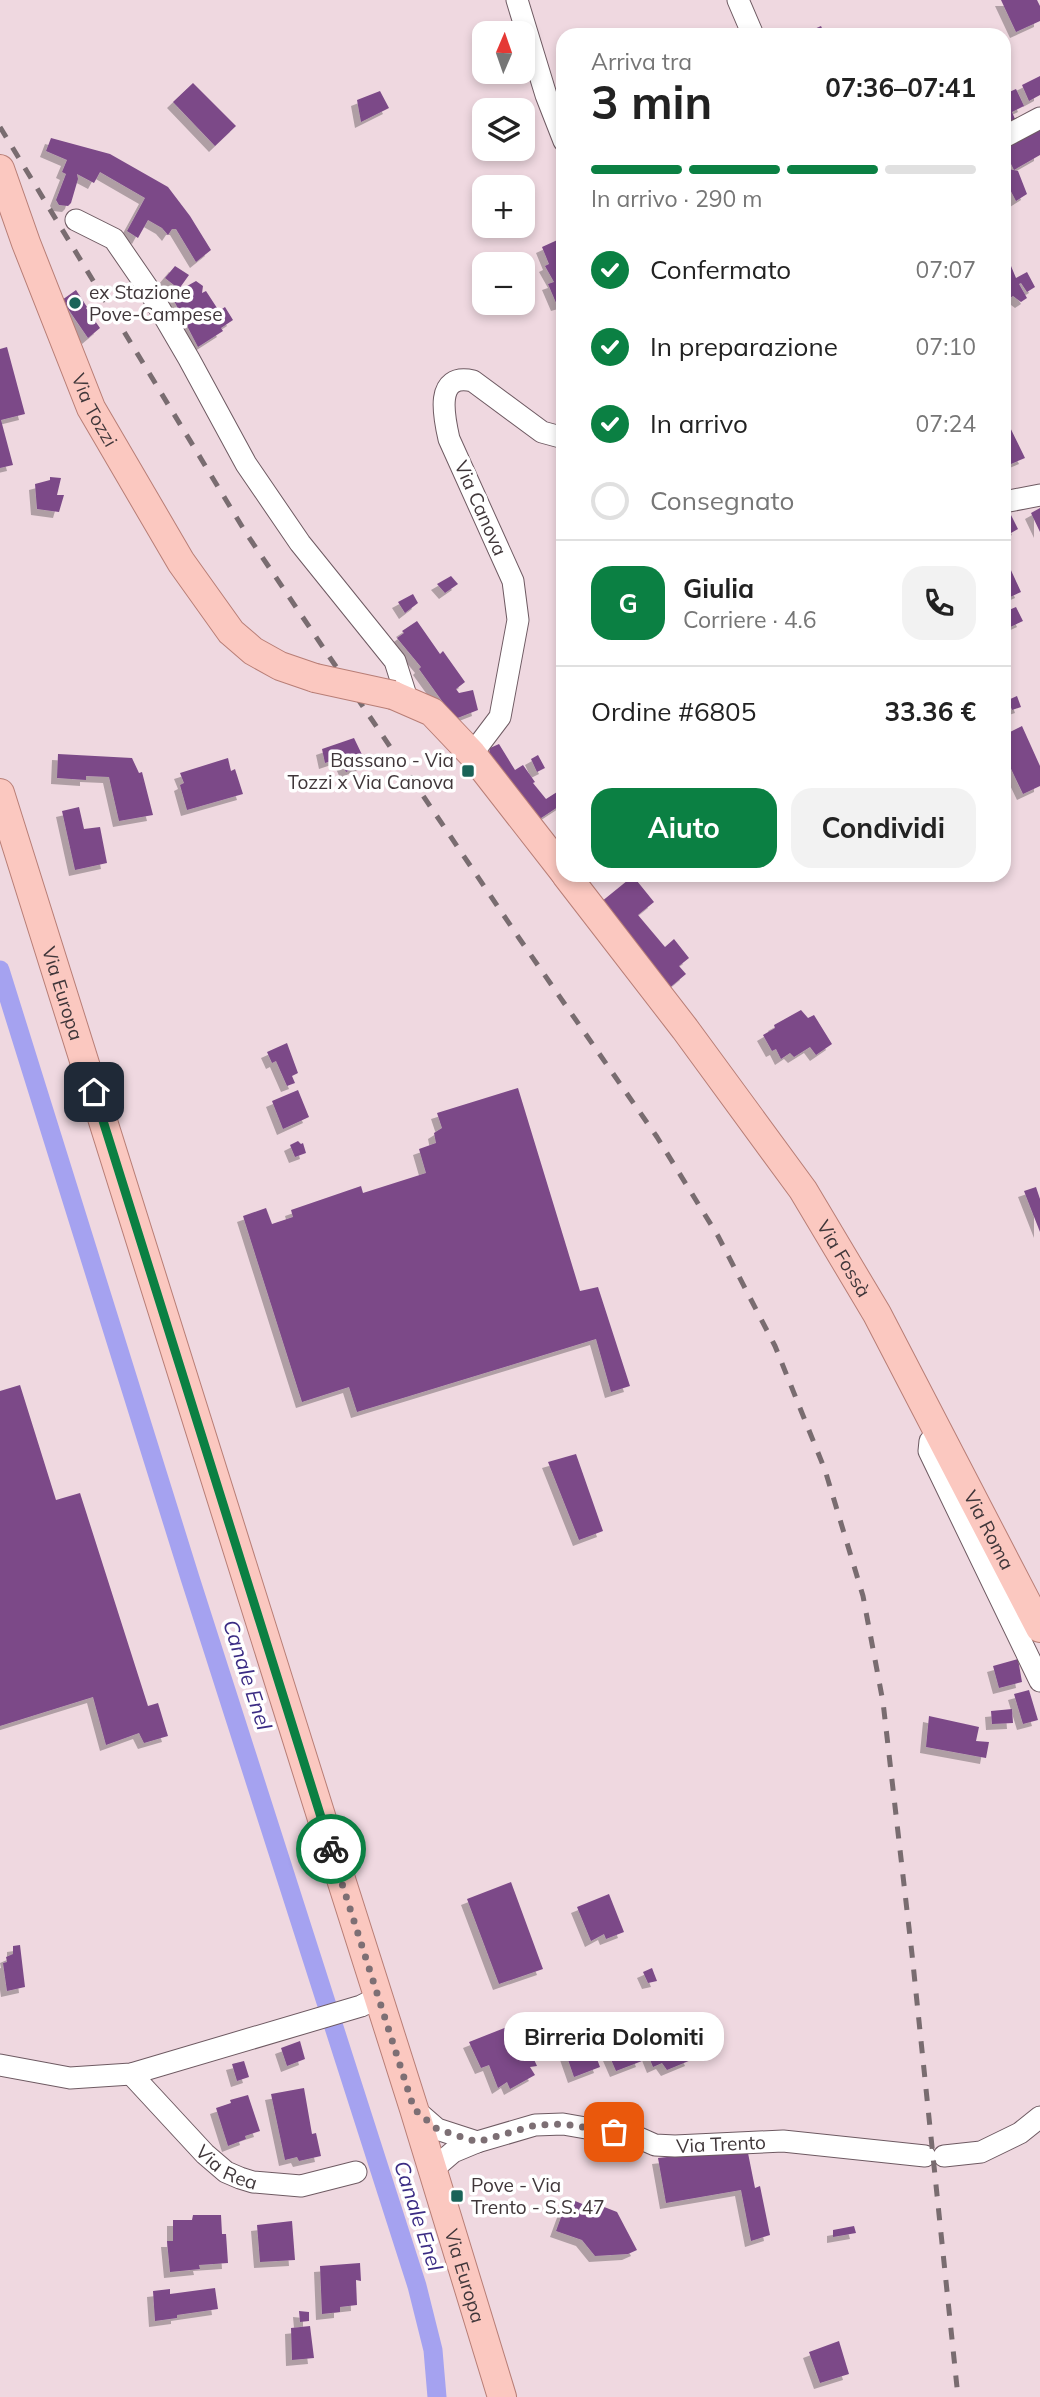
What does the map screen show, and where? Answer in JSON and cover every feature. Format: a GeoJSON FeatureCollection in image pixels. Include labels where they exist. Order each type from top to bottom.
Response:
{"type":"FeatureCollection","features":[{"type":"Feature","properties":{"kind":"main road","name":"Via Tozzi"},"geometry":{"type":"LineString","coordinates":[[0,169],[91,408],[181,562],[231,632],[253,650],[280,666],[315,678]]}},
{"type":"Feature","properties":{"kind":"main road","name":"Via Fossà"},"geometry":{"type":"LineString","coordinates":[[315,678],[400,698],[432,712],[472,754],[556,862]]}},
{"type":"Feature","properties":{"kind":"main road","name":"Via Europa"},"geometry":{"type":"LineString","coordinates":[[0,793],[333,1854],[370,2001],[414,2109],[502,2397]]}},
{"type":"Feature","properties":{"kind":"main road","name":"Via Fossà"},"geometry":{"type":"LineString","coordinates":[[571,882],[685,1029],[803,1190],[877,1314],[939,1433]]}},
{"type":"Feature","properties":{"kind":"main road","name":"Via Roma"},"geometry":{"type":"LineString","coordinates":[[939,1433],[1040,1628]]}},
{"type":"Feature","properties":{"kind":"street"},"geometry":{"type":"LineString","coordinates":[[517,0],[556,121]]}},
{"type":"Feature","properties":{"kind":"street"},"geometry":{"type":"LineString","coordinates":[[738,0],[749,28]]}},
{"type":"Feature","properties":{"kind":"street"},"geometry":{"type":"LineString","coordinates":[[1011,133],[1040,118]]}},
{"type":"Feature","properties":{"kind":"street"},"geometry":{"type":"LineString","coordinates":[[76,220],[114,239],[147,287],[190,359],[246,464],[300,543],[395,661],[400,698]]}},
{"type":"Feature","properties":{"kind":"street","name":"Via Canova"},"geometry":{"type":"LineString","coordinates":[[472,754],[500,717],[518,620],[513,581],[449,439],[443,401],[447,390],[456,381],[473,381],[542,432],[556,436]]}},
{"type":"Feature","properties":{"kind":"street"},"geometry":{"type":"LineString","coordinates":[[1011,501],[1040,495]]}},
{"type":"Feature","properties":{"kind":"street"},"geometry":{"type":"LineString","coordinates":[[939,1433],[930,1441],[929,1451],[1040,1681]]}},
{"type":"Feature","properties":{"kind":"street"},"geometry":{"type":"LineString","coordinates":[[0,2065],[70,2078],[131,2074],[370,2001]]}},
{"type":"Feature","properties":{"kind":"street","name":"Via Rea"},"geometry":{"type":"LineString","coordinates":[[131,2074],[205,2154],[226,2172],[253,2182],[301,2186],[356,2172]]}},
{"type":"Feature","properties":{"kind":"street"},"geometry":{"type":"LineString","coordinates":[[414,2109],[437,2129],[477,2142]]}},
{"type":"Feature","properties":{"kind":"street","name":"Via Trento"},"geometry":{"type":"LineString","coordinates":[[432,2170],[453,2152],[536,2125],[563,2124],[637,2137],[655,2145],[783,2141],[935,2156],[981,2152],[1020,2133],[1040,2117]]}},
{"type":"Feature","properties":{"kind":"building"},"geometry":{"type":"Polygon","coordinates":[[[1001,0],[1037,0],[1040,6],[1040,21],[1016,32],[1001,0]]]}},
{"type":"Feature","properties":{"kind":"building"},"geometry":{"type":"Polygon","coordinates":[[[1040,76],[1040,95],[1029,101],[1022,85],[1040,76]]]}},
{"type":"Feature","properties":{"kind":"building"},"geometry":{"type":"Polygon","coordinates":[[[193,83],[236,126],[215,146],[173,102],[193,83]]]}},
{"type":"Feature","properties":{"kind":"building"},"geometry":{"type":"Polygon","coordinates":[[[1016,89],[1024,106],[1012,112],[1015,119],[1011,121],[1011,91],[1016,89]]]}},
{"type":"Feature","properties":{"kind":"building"},"geometry":{"type":"Polygon","coordinates":[[[380,91],[389,108],[361,122],[357,100],[380,91]]]}},
{"type":"Feature","properties":{"kind":"building"},"geometry":{"type":"Polygon","coordinates":[[[1040,120],[1040,155],[1014,170],[1011,164],[1011,135],[1040,120]]]}},
{"type":"Feature","properties":{"kind":"building"},"geometry":{"type":"Polygon","coordinates":[[[51,138],[110,154],[168,187],[211,250],[196,262],[176,229],[172,229],[168,235],[148,220],[138,238],[127,231],[145,198],[100,172],[94,183],[77,174],[71,203],[68,206],[59,205],[56,200],[66,174],[62,172],[67,160],[46,151],[51,138]]]}},
{"type":"Feature","properties":{"kind":"building"},"geometry":{"type":"Polygon","coordinates":[[[1011,169],[1018,171],[1027,194],[1016,201],[1011,191],[1011,169]]]}},
{"type":"Feature","properties":{"kind":"building"},"geometry":{"type":"Polygon","coordinates":[[[556,241],[556,303],[548,284],[554,282],[545,266],[549,264],[542,247],[556,241]]]}},
{"type":"Feature","properties":{"kind":"building"},"geometry":{"type":"Polygon","coordinates":[[[175,266],[189,275],[179,289],[165,278],[175,266]]]}},
{"type":"Feature","properties":{"kind":"building"},"geometry":{"type":"Polygon","coordinates":[[[1011,266],[1016,278],[1027,272],[1035,287],[1027,292],[1021,283],[1019,284],[1027,298],[1021,302],[1011,297],[1011,266]]]}},
{"type":"Feature","properties":{"kind":"building"},"geometry":{"type":"Polygon","coordinates":[[[196,281],[203,286],[202,293],[206,291],[219,311],[225,307],[233,320],[221,328],[223,331],[198,347],[171,295],[196,281]]]}},
{"type":"Feature","properties":{"kind":"building"},"geometry":{"type":"Polygon","coordinates":[[[76,290],[100,328],[88,338],[62,300],[76,290]]]}},
{"type":"Feature","properties":{"kind":"building"},"geometry":{"type":"Polygon","coordinates":[[[7,347],[25,414],[1,420],[13,465],[0,468],[0,349],[7,347]]]}},
{"type":"Feature","properties":{"kind":"building"},"geometry":{"type":"Polygon","coordinates":[[[1011,429],[1025,458],[1011,464],[1011,429]]]}},
{"type":"Feature","properties":{"kind":"building"},"geometry":{"type":"Polygon","coordinates":[[[50,477],[61,478],[57,495],[64,495],[59,512],[37,509],[35,484],[50,480],[50,477]]]}},
{"type":"Feature","properties":{"kind":"building"},"geometry":{"type":"Polygon","coordinates":[[[1040,508],[1040,532],[1031,513],[1040,508]]]}},
{"type":"Feature","properties":{"kind":"building"},"geometry":{"type":"Polygon","coordinates":[[[1011,515],[1018,529],[1011,533],[1011,515]]]}},
{"type":"Feature","properties":{"kind":"building"},"geometry":{"type":"Polygon","coordinates":[[[1011,570],[1021,592],[1011,597],[1011,570]]]}},
{"type":"Feature","properties":{"kind":"building"},"geometry":{"type":"Polygon","coordinates":[[[451,576],[458,584],[445,593],[437,584],[451,576]]]}},
{"type":"Feature","properties":{"kind":"building"},"geometry":{"type":"Polygon","coordinates":[[[413,594],[418,603],[405,613],[398,602],[413,594]]]}},
{"type":"Feature","properties":{"kind":"building"},"geometry":{"type":"Polygon","coordinates":[[[1016,607],[1023,621],[1011,627],[1011,609],[1016,607]]]}},
{"type":"Feature","properties":{"kind":"building"},"geometry":{"type":"Polygon","coordinates":[[[417,621],[440,654],[443,651],[465,682],[456,689],[459,693],[473,690],[478,710],[455,719],[419,669],[421,667],[397,638],[417,621]]]}},
{"type":"Feature","properties":{"kind":"building"},"geometry":{"type":"Polygon","coordinates":[[[1017,696],[1021,707],[1012,710],[1011,699],[1017,696]]]}},
{"type":"Feature","properties":{"kind":"building"},"geometry":{"type":"Polygon","coordinates":[[[1022,726],[1040,766],[1040,786],[1023,794],[1011,769],[1011,732],[1022,726]]]}},
{"type":"Feature","properties":{"kind":"building"},"geometry":{"type":"Polygon","coordinates":[[[354,738],[366,763],[346,772],[340,758],[325,763],[322,749],[354,738]]]}},
{"type":"Feature","properties":{"kind":"building"},"geometry":{"type":"Polygon","coordinates":[[[499,744],[515,770],[523,765],[546,799],[556,793],[556,808],[535,822],[488,757],[490,748],[499,744]]]}},
{"type":"Feature","properties":{"kind":"building"},"geometry":{"type":"Polygon","coordinates":[[[58,754],[132,758],[139,773],[142,772],[153,815],[119,821],[109,777],[86,776],[86,780],[57,778],[58,754]]]}},
{"type":"Feature","properties":{"kind":"building"},"geometry":{"type":"Polygon","coordinates":[[[538,755],[545,768],[537,772],[531,759],[538,755]]]}},
{"type":"Feature","properties":{"kind":"building"},"geometry":{"type":"Polygon","coordinates":[[[228,758],[231,771],[235,769],[243,794],[187,810],[180,785],[184,783],[180,773],[228,758]]]}},
{"type":"Feature","properties":{"kind":"building"},"geometry":{"type":"Polygon","coordinates":[[[79,807],[84,829],[100,827],[107,863],[75,870],[62,811],[79,807]]]}},
{"type":"Feature","properties":{"kind":"building"},"geometry":{"type":"Polygon","coordinates":[[[626,882],[638,882],[654,902],[638,915],[665,947],[674,939],[689,958],[679,966],[686,974],[667,990],[601,902],[626,882]]]}},
{"type":"Feature","properties":{"kind":"building"},"geometry":{"type":"Polygon","coordinates":[[[801,1010],[808,1018],[814,1015],[832,1044],[816,1055],[810,1047],[794,1057],[790,1053],[781,1059],[776,1049],[772,1051],[763,1035],[775,1028],[774,1025],[801,1010]]]}},
{"type":"Feature","properties":{"kind":"building"},"geometry":{"type":"Polygon","coordinates":[[[287,1043],[298,1073],[292,1076],[295,1083],[287,1086],[276,1061],[272,1063],[267,1052],[287,1043]]]}},
{"type":"Feature","properties":{"kind":"building"},"geometry":{"type":"Polygon","coordinates":[[[518,1088],[580,1291],[598,1287],[630,1386],[611,1392],[596,1339],[357,1412],[349,1387],[302,1402],[243,1216],[266,1208],[272,1224],[293,1217],[291,1210],[361,1186],[363,1193],[426,1173],[419,1149],[436,1143],[434,1133],[442,1128],[437,1113],[518,1088]]]}},
{"type":"Feature","properties":{"kind":"building"},"geometry":{"type":"Polygon","coordinates":[[[298,1090],[309,1117],[283,1129],[272,1101],[298,1090]]]}},
{"type":"Feature","properties":{"kind":"building"},"geometry":{"type":"Polygon","coordinates":[[[298,1141],[303,1143],[306,1153],[295,1157],[290,1145],[298,1141]]]}},
{"type":"Feature","properties":{"kind":"building"},"geometry":{"type":"Polygon","coordinates":[[[1036,1187],[1040,1199],[1040,1232],[1024,1191],[1036,1187]]]}},
{"type":"Feature","properties":{"kind":"building"},"geometry":{"type":"Polygon","coordinates":[[[20,1385],[56,1500],[80,1493],[148,1706],[158,1703],[168,1736],[144,1743],[139,1733],[106,1745],[93,1697],[0,1726],[0,1391],[20,1385]]]}},
{"type":"Feature","properties":{"kind":"building"},"geometry":{"type":"Polygon","coordinates":[[[576,1454],[603,1531],[579,1540],[548,1462],[576,1454]]]}},
{"type":"Feature","properties":{"kind":"building"},"geometry":{"type":"Polygon","coordinates":[[[1018,1659],[1022,1682],[999,1688],[993,1666],[1018,1659]]]}},
{"type":"Feature","properties":{"kind":"building"},"geometry":{"type":"Polygon","coordinates":[[[1029,1690],[1038,1720],[1023,1724],[1014,1694],[1029,1690]]]}},
{"type":"Feature","properties":{"kind":"building"},"geometry":{"type":"Polygon","coordinates":[[[1012,1709],[1013,1723],[992,1724],[991,1711],[1012,1709]]]}},
{"type":"Feature","properties":{"kind":"building"},"geometry":{"type":"Polygon","coordinates":[[[929,1716],[979,1727],[976,1741],[989,1742],[986,1758],[926,1747],[929,1716]]]}},
{"type":"Feature","properties":{"kind":"building"},"geometry":{"type":"Polygon","coordinates":[[[511,1882],[543,1969],[499,1984],[467,1899],[511,1882]]]}},
{"type":"Feature","properties":{"kind":"building"},"geometry":{"type":"Polygon","coordinates":[[[609,1894],[624,1932],[606,1939],[604,1934],[591,1941],[577,1907],[609,1894]]]}},
{"type":"Feature","properties":{"kind":"building"},"geometry":{"type":"Polygon","coordinates":[[[20,1945],[25,1987],[7,1991],[3,1963],[7,1962],[6,1957],[13,1954],[13,1946],[20,1945]]]}},
{"type":"Feature","properties":{"kind":"building"},"geometry":{"type":"Polygon","coordinates":[[[652,1968],[657,1981],[648,1983],[643,1972],[652,1968]]]}},
{"type":"Feature","properties":{"kind":"building"},"geometry":{"type":"Polygon","coordinates":[[[659,2018],[665,2034],[636,2046],[642,2061],[616,2071],[603,2041],[659,2018]]]}},
{"type":"Feature","properties":{"kind":"building"},"geometry":{"type":"Polygon","coordinates":[[[512,2025],[520,2045],[526,2042],[537,2066],[530,2067],[535,2075],[510,2089],[507,2082],[498,2088],[489,2065],[481,2068],[469,2042],[512,2025]]]}},
{"type":"Feature","properties":{"kind":"building"},"geometry":{"type":"Polygon","coordinates":[[[681,2037],[691,2060],[667,2070],[662,2063],[653,2067],[647,2052],[681,2037]]]}},
{"type":"Feature","properties":{"kind":"building"},"geometry":{"type":"Polygon","coordinates":[[[300,2041],[305,2059],[287,2066],[281,2048],[300,2041]]]}},
{"type":"Feature","properties":{"kind":"building"},"geometry":{"type":"Polygon","coordinates":[[[591,2043],[600,2067],[574,2077],[566,2054],[591,2043]]]}},
{"type":"Feature","properties":{"kind":"building"},"geometry":{"type":"Polygon","coordinates":[[[244,2061],[249,2077],[237,2081],[232,2064],[244,2061]]]}},
{"type":"Feature","properties":{"kind":"building"},"geometry":{"type":"Polygon","coordinates":[[[304,2088],[312,2134],[316,2133],[321,2156],[299,2161],[297,2157],[285,2160],[271,2094],[304,2088]]]}},
{"type":"Feature","properties":{"kind":"building"},"geometry":{"type":"Polygon","coordinates":[[[248,2095],[260,2131],[228,2146],[216,2108],[231,2103],[230,2100],[248,2095]]]}},
{"type":"Feature","properties":{"kind":"building"},"geometry":{"type":"Polygon","coordinates":[[[747,2148],[755,2188],[760,2186],[770,2235],[751,2241],[741,2190],[666,2203],[658,2158],[747,2148]]]}},
{"type":"Feature","properties":{"kind":"building"},"geometry":{"type":"Polygon","coordinates":[[[568,2198],[592,2208],[594,2203],[617,2212],[637,2250],[628,2254],[595,2256],[582,2240],[556,2231],[568,2198]]]}},
{"type":"Feature","properties":{"kind":"building"},"geometry":{"type":"Polygon","coordinates":[[[193,2215],[221,2215],[222,2234],[226,2234],[228,2263],[199,2265],[200,2269],[170,2272],[167,2241],[173,2241],[173,2220],[192,2220],[193,2215]]]}},
{"type":"Feature","properties":{"kind":"building"},"geometry":{"type":"Polygon","coordinates":[[[292,2221],[295,2260],[260,2262],[257,2225],[292,2221]]]}},
{"type":"Feature","properties":{"kind":"building"},"geometry":{"type":"Polygon","coordinates":[[[854,2226],[856,2233],[833,2237],[833,2230],[854,2226]]]}},
{"type":"Feature","properties":{"kind":"building"},"geometry":{"type":"Polygon","coordinates":[[[360,2263],[361,2281],[356,2280],[357,2305],[340,2307],[340,2312],[322,2314],[320,2266],[360,2263]]]}},
{"type":"Feature","properties":{"kind":"building"},"geometry":{"type":"Polygon","coordinates":[[[215,2288],[218,2309],[155,2321],[153,2291],[170,2289],[170,2294],[215,2288]]]}},
{"type":"Feature","properties":{"kind":"building"},"geometry":{"type":"Polygon","coordinates":[[[299,2311],[309,2312],[309,2321],[300,2322],[299,2311]]]}},
{"type":"Feature","properties":{"kind":"building"},"geometry":{"type":"Polygon","coordinates":[[[310,2326],[314,2358],[292,2360],[291,2328],[310,2326]]]}},
{"type":"Feature","properties":{"kind":"building"},"geometry":{"type":"Polygon","coordinates":[[[839,2341],[849,2374],[820,2383],[809,2352],[839,2341]]]}},
{"type":"Feature","properties":{"kind":"waterway","name":"Canale Enel"},"geometry":{"type":"LineString","coordinates":[[0,970],[190,1578],[417,2286],[433,2350],[437,2397]]}},
{"type":"Feature","properties":{"kind":"railway"},"geometry":{"type":"LineString","coordinates":[[0,127],[246,533],[519,938],[657,1137],[718,1236],[775,1346],[825,1470],[863,1596],[883,1702],[958,2397]]}},
{"type":"Feature","properties":{"kind":"way so far"},"geometry":{"type":"LineString","coordinates":[[331,1849],[414,2109],[437,2129],[477,2142],[536,2125],[563,2124],[614,2132]]}},
{"type":"Feature","properties":{"kind":"place","name":"ex Stazione Pove-Campese"},"geometry":{"type":"Point","coordinates":[75,303]}},
{"type":"Feature","properties":{"kind":"place","name":"Bassano - Via Tozzi x Via Canova"},"geometry":{"type":"Point","coordinates":[468,771]}},
{"type":"Feature","properties":{"kind":"place","name":"Birreria Dolomiti"},"geometry":{"type":"Point","coordinates":[614,2132]}},
{"type":"Feature","properties":{"kind":"place","name":"Pove - Via Trento - S.S. 47"},"geometry":{"type":"Point","coordinates":[457,2196]}},
{"type":"Feature","properties":{"kind":"route"},"geometry":{"type":"LineString","coordinates":[[94,1092],[331,1849]]}}]}
